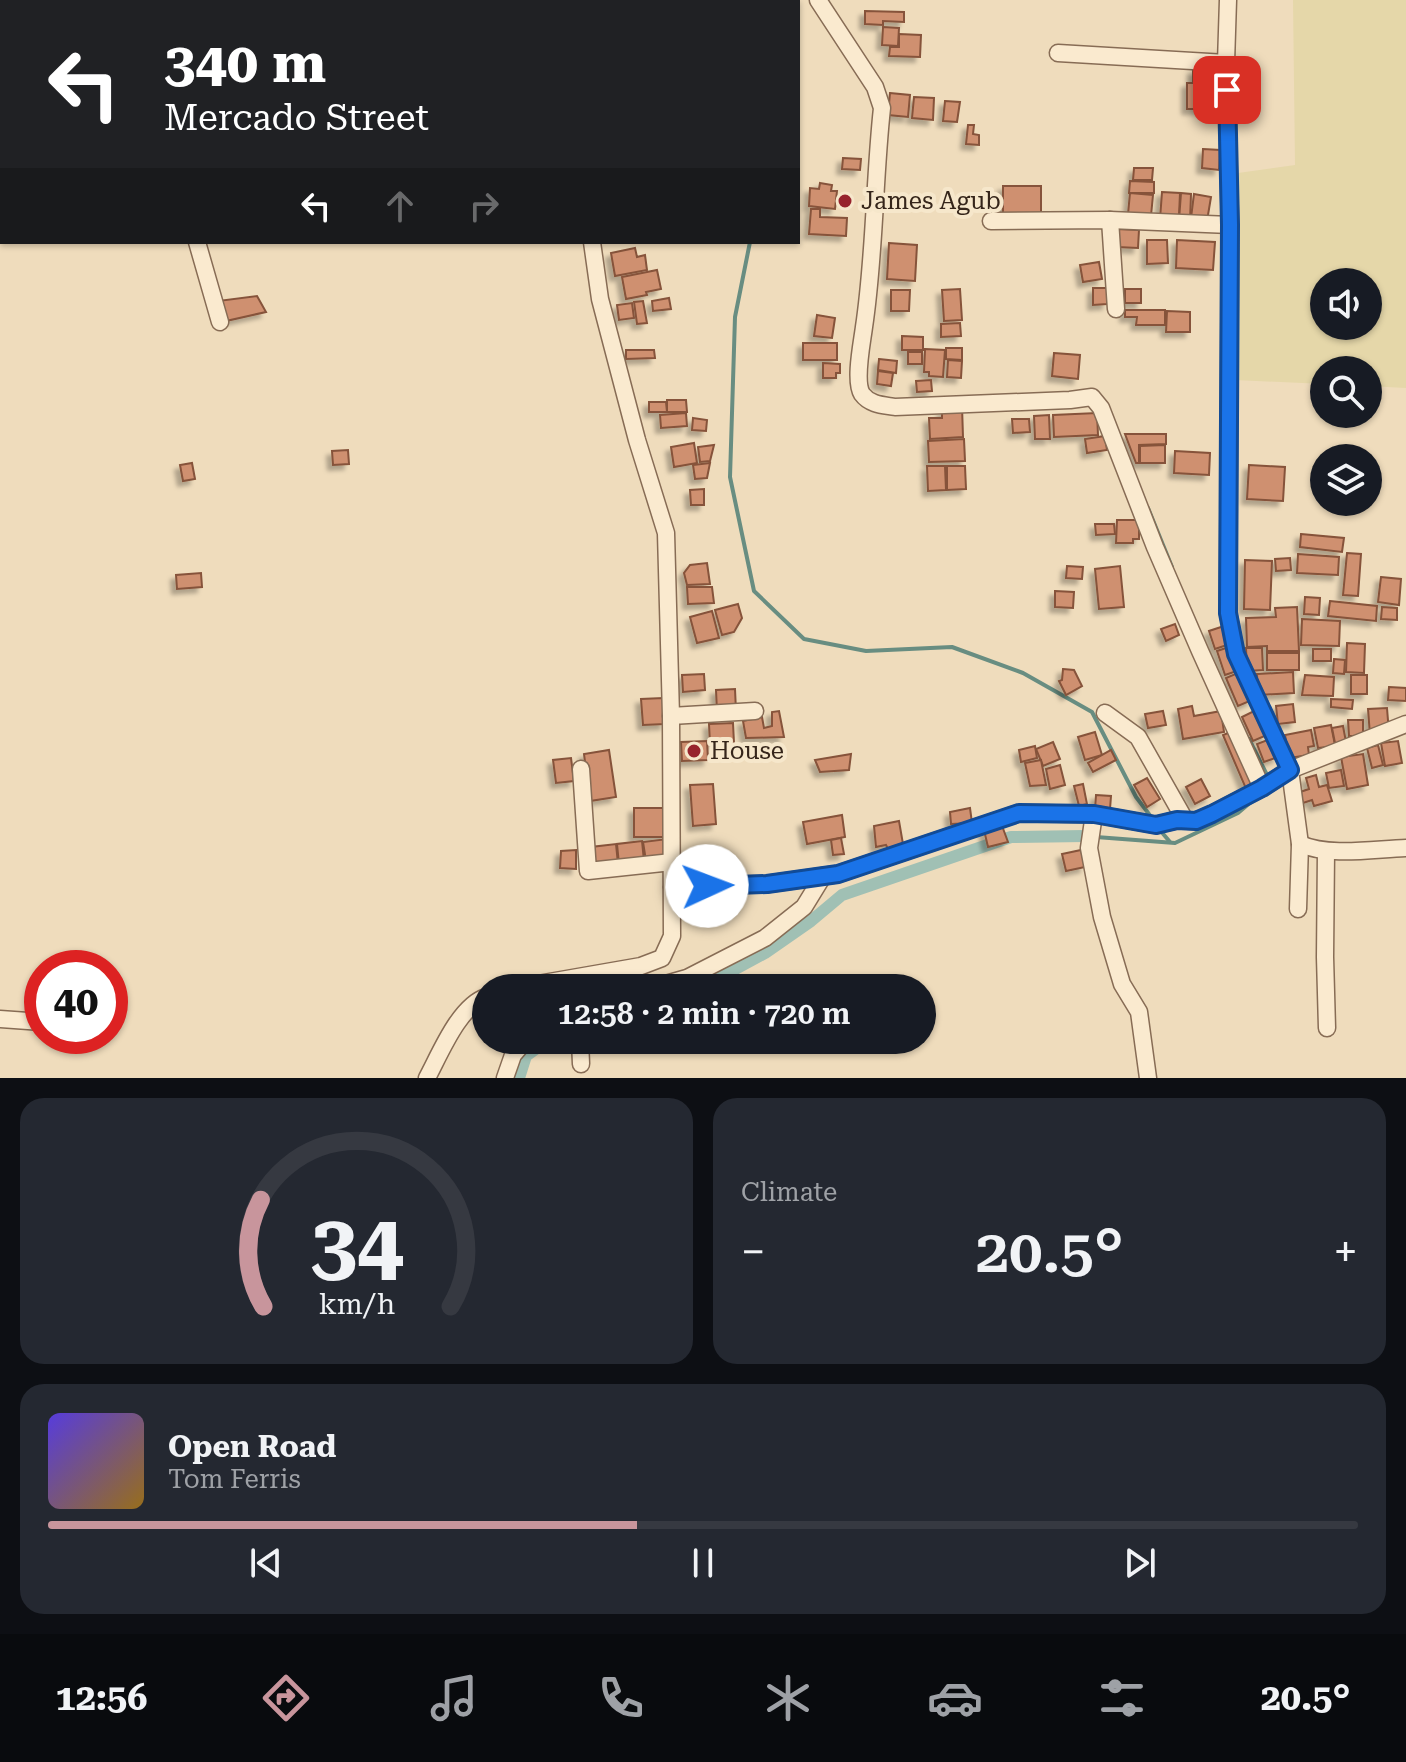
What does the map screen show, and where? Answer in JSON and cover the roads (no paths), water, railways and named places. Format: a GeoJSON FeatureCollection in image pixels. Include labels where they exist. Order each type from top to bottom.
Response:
{"type":"FeatureCollection","features":[{"type":"Feature","properties":{"kind":"street"},"geometry":{"type":"LineString","coordinates":[[818,0],[875,87],[882,108],[870,285],[861,351],[859,380],[862,393],[873,403],[895,407],[1092,397],[1101,408],[1155,547],[1262,788]]}},
{"type":"Feature","properties":{"kind":"street"},"geometry":{"type":"LineString","coordinates":[[1228,0],[1228,613],[1236,654],[1290,770],[1300,844],[1298,909]]}},
{"type":"Feature","properties":{"kind":"street"},"geometry":{"type":"LineString","coordinates":[[1058,53],[1226,63]]}},
{"type":"Feature","properties":{"kind":"street"},"geometry":{"type":"LineString","coordinates":[[991,221],[1110,220],[1230,225]]}},
{"type":"Feature","properties":{"kind":"street"},"geometry":{"type":"LineString","coordinates":[[1110,220],[1116,309]]}},
{"type":"Feature","properties":{"kind":"street"},"geometry":{"type":"LineString","coordinates":[[198,244],[220,322]]}},
{"type":"Feature","properties":{"kind":"street"},"geometry":{"type":"LineString","coordinates":[[592,244],[600,299],[637,440],[666,533],[672,862],[672,936],[662,958],[641,966],[595,974]]}},
{"type":"Feature","properties":{"kind":"street"},"geometry":{"type":"LineString","coordinates":[[671,716],[755,711]]}},
{"type":"Feature","properties":{"kind":"street"},"geometry":{"type":"LineString","coordinates":[[1105,713],[1138,737],[1181,820]]}},
{"type":"Feature","properties":{"kind":"street"},"geometry":{"type":"LineString","coordinates":[[672,887],[767,884],[838,874],[1019,813],[1094,814],[1156,825],[1181,820],[1196,821],[1262,788],[1290,770],[1406,724]]}},
{"type":"Feature","properties":{"kind":"street"},"geometry":{"type":"LineString","coordinates":[[581,769],[588,871],[672,862]]}},
{"type":"Feature","properties":{"kind":"street"},"geometry":{"type":"LineString","coordinates":[[1094,814],[1089,848],[1102,917],[1122,984],[1139,1012],[1148,1078]]}},
{"type":"Feature","properties":{"kind":"street"},"geometry":{"type":"LineString","coordinates":[[1300,844],[1326,851],[1406,848]]}},
{"type":"Feature","properties":{"kind":"street"},"geometry":{"type":"LineString","coordinates":[[1326,851],[1327,1028]]}},
{"type":"Feature","properties":{"kind":"street"},"geometry":{"type":"LineString","coordinates":[[704,974],[765,938],[804,907],[823,876]]}},
{"type":"Feature","properties":{"kind":"street"},"geometry":{"type":"LineString","coordinates":[[427,1078],[463,1013],[472,1005]]}},
{"type":"Feature","properties":{"kind":"street"},"geometry":{"type":"LineString","coordinates":[[0,1019],[24,1021]]}},
{"type":"Feature","properties":{"kind":"street"},"geometry":{"type":"LineString","coordinates":[[505,1078],[514,1054]]}},
{"type":"Feature","properties":{"kind":"street"},"geometry":{"type":"LineString","coordinates":[[581,1054],[581,1064]]}},
{"type":"Feature","properties":{"kind":"waterway"},"geometry":{"type":"LineString","coordinates":[[750,244],[735,317],[730,477],[754,591],[804,639],[866,651],[952,647],[1023,673],[1092,712],[1136,797],[1152,818]]}},
{"type":"Feature","properties":{"kind":"waterway"},"geometry":{"type":"LineString","coordinates":[[1148,508],[1172,567]]}},
{"type":"Feature","properties":{"kind":"waterway"},"geometry":{"type":"LineString","coordinates":[[1249,739],[1266,773]]}},
{"type":"Feature","properties":{"kind":"waterway"},"geometry":{"type":"LineString","coordinates":[[1096,837],[1175,843],[1238,813],[1251,802]]}},
{"type":"Feature","properties":{"kind":"waterway"},"geometry":{"type":"LineString","coordinates":[[1159,829],[1170,842]]}},
{"type":"Feature","properties":{"kind":"waterway"},"geometry":{"type":"LineString","coordinates":[[726,974],[765,953],[842,895],[1011,837],[1085,836]]}},
{"type":"Feature","properties":{"kind":"waterway"},"geometry":{"type":"LineString","coordinates":[[519,1078],[529,1054]]}},
{"type":"Feature","properties":{"kind":"place","name":"James Agub"},"geometry":{"type":"Point","coordinates":[845,201]}},
{"type":"Feature","properties":{"kind":"place","name":"House"},"geometry":{"type":"Point","coordinates":[694,751]}}]}
